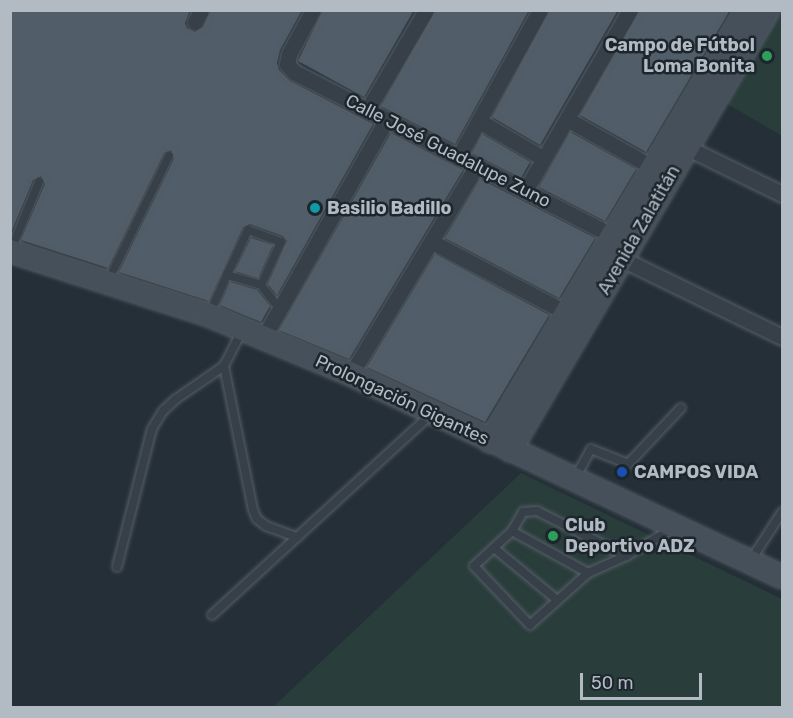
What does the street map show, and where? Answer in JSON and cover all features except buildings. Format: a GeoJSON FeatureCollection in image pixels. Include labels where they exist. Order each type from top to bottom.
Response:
{"type":"FeatureCollection","features":[{"type":"Feature","properties":{"kind":"street","name":"Calle José Guadalupe Zuno"},"geometry":{"type":"LineString","coordinates":[[313,10],[289,54],[287,64],[294,72],[611,236]]}},
{"type":"Feature","properties":{"kind":"street"},"geometry":{"type":"LineString","coordinates":[[368,109],[426,10]]}},
{"type":"Feature","properties":{"kind":"street"},"geometry":{"type":"LineString","coordinates":[[458,158],[540,10]]}},
{"type":"Feature","properties":{"kind":"street"},"geometry":{"type":"LineString","coordinates":[[525,190],[630,10]]}},
{"type":"Feature","properties":{"kind":"street","name":"Avenida Zalatitán"},"geometry":{"type":"LineString","coordinates":[[500,445],[565,312],[652,168],[678,143],[768,10]]}},
{"type":"Feature","properties":{"kind":"street","name":"Avenida Zalatitán"},"geometry":{"type":"LineString","coordinates":[[500,445],[622,259],[743,11]]}},
{"type":"Feature","properties":{"kind":"street"},"geometry":{"type":"LineString","coordinates":[[264,337],[387,119]]}},
{"type":"Feature","properties":{"kind":"street"},"geometry":{"type":"LineString","coordinates":[[567,119],[652,168]]}},
{"type":"Feature","properties":{"kind":"street"},"geometry":{"type":"LineString","coordinates":[[479,121],[544,159]]}},
{"type":"Feature","properties":{"kind":"street"},"geometry":{"type":"LineString","coordinates":[[678,143],[783,194]]}},
{"type":"Feature","properties":{"kind":"street"},"geometry":{"type":"LineString","coordinates":[[351,374],[476,167]]}},
{"type":"Feature","properties":{"kind":"street"},"geometry":{"type":"LineString","coordinates":[[432,242],[565,312]]}},
{"type":"Feature","properties":{"kind":"street","name":"Prolongación Gigantes"},"geometry":{"type":"LineString","coordinates":[[11,251],[107,284],[209,315],[264,337],[351,374],[783,577]]}},
{"type":"Feature","properties":{"kind":"street"},"geometry":{"type":"LineString","coordinates":[[622,259],[783,337]]}},
{"type":"Feature","properties":{"kind":"lane"},"geometry":{"type":"LineString","coordinates":[[107,284],[169,156]]}},
{"type":"Feature","properties":{"kind":"lane"},"geometry":{"type":"LineString","coordinates":[[11,251],[39,182]]}},
{"type":"Feature","properties":{"kind":"lane"},"geometry":{"type":"LineString","coordinates":[[209,315],[248,230],[280,242],[261,285]]}},
{"type":"Feature","properties":{"kind":"lane"},"geometry":{"type":"LineString","coordinates":[[227,275],[261,285],[280,309]]}},
{"type":"Feature","properties":{"kind":"lane"},"geometry":{"type":"LineString","coordinates":[[117,567],[152,429],[164,411],[176,399],[224,366],[242,328]]}},
{"type":"Feature","properties":{"kind":"lane"},"geometry":{"type":"LineString","coordinates":[[224,366],[252,510],[257,519],[266,526],[297,537]]}},
{"type":"Feature","properties":{"kind":"lane"},"geometry":{"type":"LineString","coordinates":[[574,480],[591,449],[628,464],[681,408]]}},
{"type":"Feature","properties":{"kind":"lane"},"geometry":{"type":"LineString","coordinates":[[212,615],[432,413]]}},
{"type":"Feature","properties":{"kind":"lane"},"geometry":{"type":"LineString","coordinates":[[626,556],[537,511],[523,512],[512,531],[474,566],[530,625],[588,573],[626,556],[675,527]]}},
{"type":"Feature","properties":{"kind":"lane"},"geometry":{"type":"LineString","coordinates":[[750,562],[783,512]]}},
{"type":"Feature","properties":{"kind":"lane"},"geometry":{"type":"LineString","coordinates":[[512,531],[588,573]]}},
{"type":"Feature","properties":{"kind":"lane"},"geometry":{"type":"LineString","coordinates":[[494,548],[558,600]]}},
{"type":"Feature","properties":{"kind":"green space","name":"Campo de Fútbol Loma Bonita"},"geometry":{"type":"Polygon","coordinates":[[[782,11],[782,136],[724,102],[782,11]]]}},
{"type":"Feature","properties":{"kind":"green space","name":"Club Deportivo ADZ"},"geometry":{"type":"Polygon","coordinates":[[[521,473],[782,599],[782,707],[272,708],[521,473]]]}},
{"type":"Feature","properties":{"kind":"place","name":"Campo de Fútbol Loma Bonita"},"geometry":{"type":"Point","coordinates":[767,56]}},
{"type":"Feature","properties":{"kind":"place","name":"Basilio Badillo"},"geometry":{"type":"Point","coordinates":[315,208]}},
{"type":"Feature","properties":{"kind":"place","name":"CAMPOS VIDA"},"geometry":{"type":"Point","coordinates":[622,472]}},
{"type":"Feature","properties":{"kind":"place","name":"Club Deportivo ADZ"},"geometry":{"type":"Point","coordinates":[553,536]}}]}
